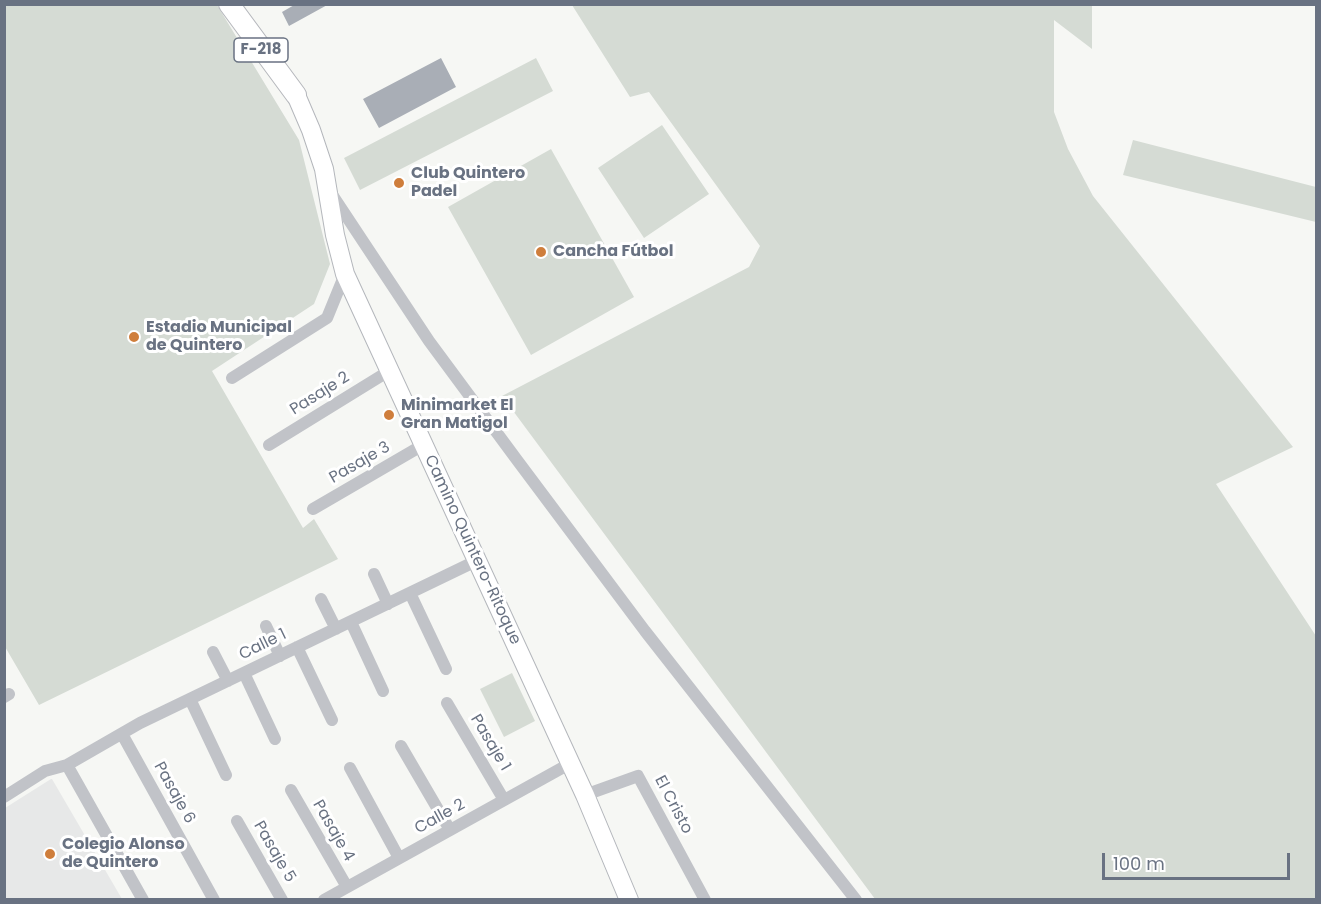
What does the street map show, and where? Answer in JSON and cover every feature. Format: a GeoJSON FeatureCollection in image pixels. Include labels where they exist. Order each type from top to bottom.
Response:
{"type":"FeatureCollection","features":[{"type":"Feature","properties":{"kind":"main road","name":"Camino Quintero-Ritoque"},"geometry":{"type":"LineString","coordinates":[[229,4],[296,95]]}},
{"type":"Feature","properties":{"kind":"main road","name":"Camino Quintero-Ritoque"},"geometry":{"type":"LineString","coordinates":[[242,4],[296,95],[318,150],[345,274],[571,763],[629,900]]}},
{"type":"Feature","properties":{"kind":"street"},"geometry":{"type":"LineString","coordinates":[[328,190],[429,341],[510,451],[645,631],[856,900]]}},
{"type":"Feature","properties":{"kind":"street"},"geometry":{"type":"LineString","coordinates":[[232,378],[327,318],[345,274]]}},
{"type":"Feature","properties":{"kind":"street","name":"Pasaje 2"},"geometry":{"type":"LineString","coordinates":[[268,445],[389,370]]}},
{"type":"Feature","properties":{"kind":"street","name":"Pasaje 3"},"geometry":{"type":"LineString","coordinates":[[313,509],[423,445]]}},
{"type":"Feature","properties":{"kind":"street","name":"Calle 1"},"geometry":{"type":"LineString","coordinates":[[4,796],[45,771],[67,765],[190,699],[476,561]]}},
{"type":"Feature","properties":{"kind":"street"},"geometry":{"type":"LineString","coordinates":[[374,574],[388,604]]}},
{"type":"Feature","properties":{"kind":"street"},"geometry":{"type":"LineString","coordinates":[[410,593],[446,669]]}},
{"type":"Feature","properties":{"kind":"street"},"geometry":{"type":"LineString","coordinates":[[321,599],[336,629]]}},
{"type":"Feature","properties":{"kind":"street"},"geometry":{"type":"LineString","coordinates":[[351,622],[383,691]]}},
{"type":"Feature","properties":{"kind":"street"},"geometry":{"type":"LineString","coordinates":[[266,626],[280,656]]}},
{"type":"Feature","properties":{"kind":"street"},"geometry":{"type":"LineString","coordinates":[[297,647],[332,720]]}},
{"type":"Feature","properties":{"kind":"street"},"geometry":{"type":"LineString","coordinates":[[213,652],[228,681]]}},
{"type":"Feature","properties":{"kind":"street"},"geometry":{"type":"LineString","coordinates":[[244,673],[275,739]]}},
{"type":"Feature","properties":{"kind":"street"},"geometry":{"type":"LineString","coordinates":[[190,699],[226,775]]}},
{"type":"Feature","properties":{"kind":"street","name":"Pasaje 1"},"geometry":{"type":"LineString","coordinates":[[447,703],[504,800]]}},
{"type":"Feature","properties":{"kind":"street","name":"Pasaje 6"},"geometry":{"type":"LineString","coordinates":[[123,734],[214,900]]}},
{"type":"Feature","properties":{"kind":"street"},"geometry":{"type":"LineString","coordinates":[[401,746],[450,830]]}},
{"type":"Feature","properties":{"kind":"street","name":"Calle 2"},"geometry":{"type":"LineString","coordinates":[[324,900],[571,763]]}},
{"type":"Feature","properties":{"kind":"street"},"geometry":{"type":"LineString","coordinates":[[67,765],[143,900]]}},
{"type":"Feature","properties":{"kind":"street"},"geometry":{"type":"LineString","coordinates":[[350,768],[399,858]]}},
{"type":"Feature","properties":{"kind":"street","name":"El Cristo"},"geometry":{"type":"LineString","coordinates":[[585,795],[638,776],[705,900]]}},
{"type":"Feature","properties":{"kind":"street","name":"Pasaje 4"},"geometry":{"type":"LineString","coordinates":[[291,790],[347,887]]}},
{"type":"Feature","properties":{"kind":"street","name":"Pasaje 5"},"geometry":{"type":"LineString","coordinates":[[237,821],[282,900]]}},
{"type":"Feature","properties":{"kind":"shaded area","name":"Estadio Municipal de Quintero"},"geometry":{"type":"Polygon","coordinates":[[[4,5],[217,5],[299,140],[330,264],[314,304],[212,371],[303,528],[314,519],[338,559],[39,705],[4,645],[4,5]]]}},
{"type":"Feature","properties":{"kind":"shaded area"},"geometry":{"type":"Polygon","coordinates":[[[572,5],[1092,5],[1092,49],[1054,20],[1054,112],[1068,149],[1093,196],[1293,447],[1216,484],[1316,636],[1316,899],[875,899],[502,396],[749,267],[760,246],[649,92],[630,97],[572,5]]]}},
{"type":"Feature","properties":{"kind":"shaded area"},"geometry":{"type":"Polygon","coordinates":[[[536,58],[553,91],[360,190],[344,158],[536,58]]]}},
{"type":"Feature","properties":{"kind":"shaded area"},"geometry":{"type":"Polygon","coordinates":[[[662,125],[709,194],[644,238],[598,168],[662,125]]]}},
{"type":"Feature","properties":{"kind":"shaded area"},"geometry":{"type":"Polygon","coordinates":[[[1133,140],[1316,187],[1316,222],[1123,175],[1133,140]]]}},
{"type":"Feature","properties":{"kind":"shaded area","name":"Cancha Fútbol"},"geometry":{"type":"Polygon","coordinates":[[[551,149],[634,297],[531,355],[448,207],[551,149]]]}},
{"type":"Feature","properties":{"kind":"shaded area"},"geometry":{"type":"Polygon","coordinates":[[[512,673],[535,721],[504,737],[480,689],[512,673]]]}},
{"type":"Feature","properties":{"kind":"shaded area","name":"Colegio Alonso de Quintero"},"geometry":{"type":"Polygon","coordinates":[[[51,779],[122,899],[5,899],[5,808],[51,779]]]}},
{"type":"Feature","properties":{"kind":"building"},"geometry":{"type":"Polygon","coordinates":[[[296,4],[329,4],[289,26],[282,12],[296,4]]]}},
{"type":"Feature","properties":{"kind":"building"},"geometry":{"type":"Polygon","coordinates":[[[441,58],[456,87],[379,128],[363,99],[441,58]]]}},
{"type":"Feature","properties":{"kind":"place","name":"Club Quintero Padel"},"geometry":{"type":"Point","coordinates":[399,183]}},
{"type":"Feature","properties":{"kind":"place","name":"Cancha Fútbol"},"geometry":{"type":"Point","coordinates":[541,252]}},
{"type":"Feature","properties":{"kind":"place","name":"Estadio Municipal de Quintero"},"geometry":{"type":"Point","coordinates":[134,337]}},
{"type":"Feature","properties":{"kind":"place","name":"Minimarket El Gran Matigol"},"geometry":{"type":"Point","coordinates":[389,415]}},
{"type":"Feature","properties":{"kind":"place","name":"Colegio Alonso de Quintero"},"geometry":{"type":"Point","coordinates":[50,854]}}]}
